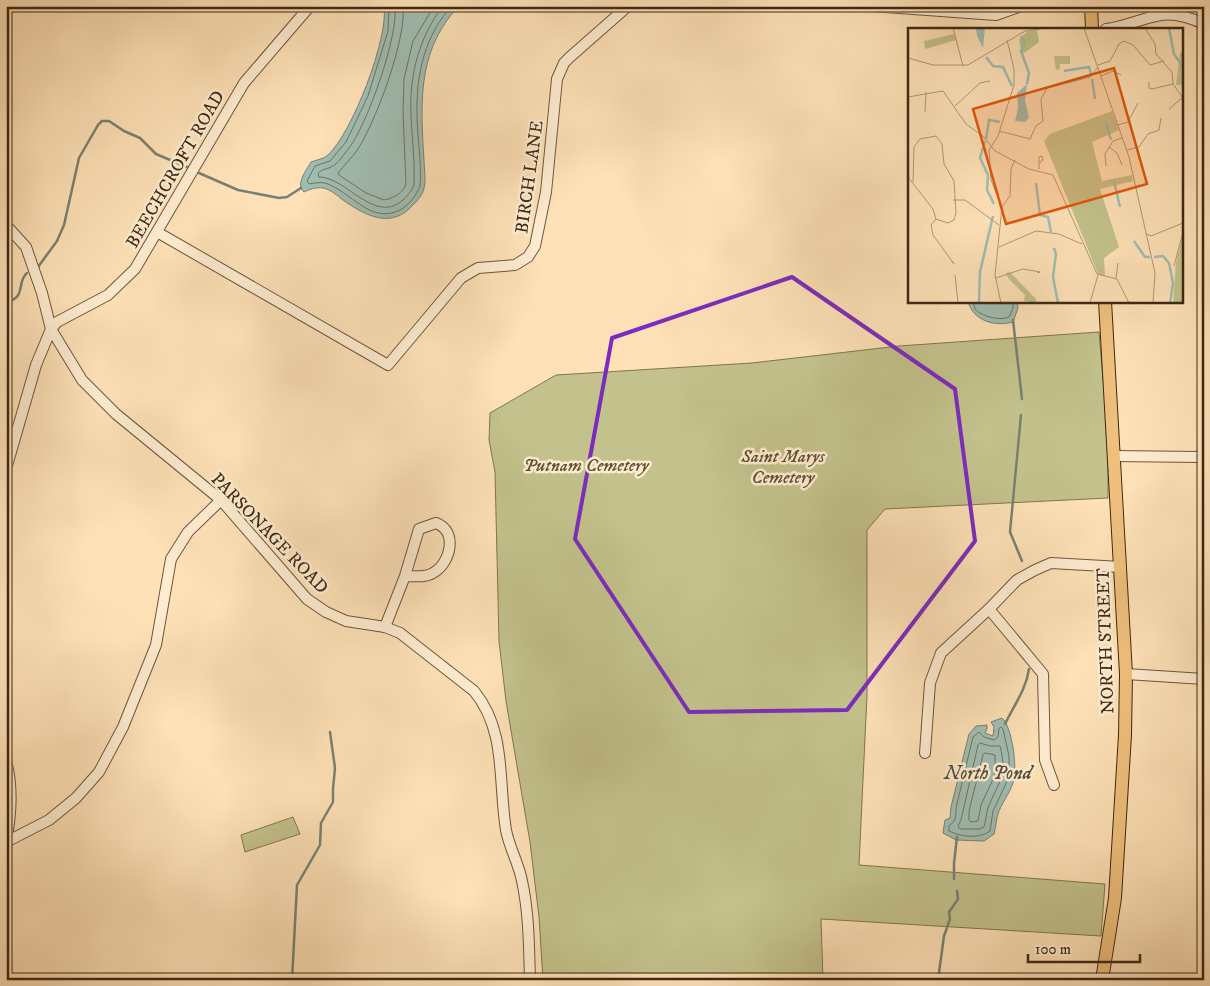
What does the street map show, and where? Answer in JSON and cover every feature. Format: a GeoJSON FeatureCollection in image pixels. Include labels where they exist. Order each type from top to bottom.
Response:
{"type":"FeatureCollection","features":[{"type":"Feature","properties":{"kind":"main road"},"geometry":{"type":"LineString","coordinates":[[1091,6],[1092,28]]}},
{"type":"Feature","properties":{"kind":"main road","name":"NORTH STREET"},"geometry":{"type":"LineString","coordinates":[[1102,980],[1115,898],[1125,736],[1126,674],[1105,302]]}},
{"type":"Feature","properties":{"kind":"street","name":"BEECHCROFT ROAD"},"geometry":{"type":"LineString","coordinates":[[51,329],[57,322],[108,295],[135,269],[244,84],[310,6]]}},
{"type":"Feature","properties":{"kind":"street","name":"BIRCH LANE"},"geometry":{"type":"LineString","coordinates":[[157,232],[388,366],[461,278],[478,268],[515,264],[528,257],[535,246],[546,192],[557,79],[560,71],[570,57],[628,6]]}},
{"type":"Feature","properties":{"kind":"street"},"geometry":{"type":"LineString","coordinates":[[872,6],[996,15],[1021,6]]}},
{"type":"Feature","properties":{"kind":"street"},"geometry":{"type":"LineString","coordinates":[[1118,28],[1162,15],[1192,19],[1204,24]]}},
{"type":"Feature","properties":{"kind":"street","name":"PARSONAGE ROAD"},"geometry":{"type":"LineString","coordinates":[[6,225],[26,246],[42,292],[51,329],[82,380],[116,414],[221,500],[306,600],[326,612],[346,620],[385,627],[400,633],[474,691],[484,703],[490,714],[497,739],[506,832],[522,878],[527,904],[530,980]]}},
{"type":"Feature","properties":{"kind":"street"},"geometry":{"type":"LineString","coordinates":[[6,469],[36,365],[51,329]]}},
{"type":"Feature","properties":{"kind":"street"},"geometry":{"type":"LineString","coordinates":[[1113,456],[1199,457],[1204,454]]}},
{"type":"Feature","properties":{"kind":"street"},"geometry":{"type":"LineString","coordinates":[[6,842],[49,820],[76,798],[99,772],[123,727],[156,646],[170,559],[188,532],[221,500]]}},
{"type":"Feature","properties":{"kind":"street"},"geometry":{"type":"LineString","coordinates":[[385,627],[406,576],[419,529],[436,522],[443,525],[450,534],[450,546],[443,562],[434,573],[421,577],[406,576]]}},
{"type":"Feature","properties":{"kind":"street"},"geometry":{"type":"LineString","coordinates":[[925,753],[930,683],[941,653],[989,609],[1017,580],[1051,563],[1121,567]]}},
{"type":"Feature","properties":{"kind":"street"},"geometry":{"type":"LineString","coordinates":[[989,609],[1043,674],[1044,760],[1054,785]]}},
{"type":"Feature","properties":{"kind":"street"},"geometry":{"type":"LineString","coordinates":[[1126,674],[1204,679]]}},
{"type":"Feature","properties":{"kind":"street"},"geometry":{"type":"LineString","coordinates":[[6,760],[10,795],[10,823],[6,842]]}},
{"type":"Feature","properties":{"kind":"highlighted area"},"geometry":{"type":"Polygon","coordinates":[[[792,277],[955,389],[975,541],[847,710],[689,712],[575,539],[612,338],[792,277]]]}},
{"type":"Feature","properties":{"kind":"green space"},"geometry":{"type":"Polygon","coordinates":[[[1099,332],[1108,438],[1108,498],[885,509],[867,530],[867,696],[859,865],[1105,884],[1101,936],[821,919],[823,980],[543,980],[539,917],[530,842],[506,701],[499,641],[495,472],[489,440],[490,413],[556,375],[752,363],[899,346],[1099,332]]]}},
{"type":"Feature","properties":{"kind":"green space"},"geometry":{"type":"Polygon","coordinates":[[[293,817],[300,834],[245,852],[241,835],[293,817]]]}},
{"type":"Feature","properties":{"kind":"water"},"geometry":{"type":"Polygon","coordinates":[[[384,6],[459,6],[444,25],[433,45],[427,66],[423,87],[422,109],[425,178],[422,195],[410,208],[393,218],[376,217],[367,214],[326,189],[316,188],[304,192],[301,185],[302,177],[311,162],[326,156],[338,144],[358,107],[381,40],[384,6]]]}},
{"type":"Feature","properties":{"kind":"water"},"geometry":{"type":"Polygon","coordinates":[[[968,302],[1017,302],[1018,308],[1013,322],[999,324],[980,318],[968,302]]]}},
{"type":"Feature","properties":{"kind":"water","name":"North Pond"},"geometry":{"type":"Polygon","coordinates":[[[1002,718],[1009,729],[1015,773],[1011,787],[998,814],[994,834],[984,841],[956,840],[943,833],[945,820],[950,818],[969,734],[976,726],[987,725],[985,733],[993,736],[994,727],[991,722],[1002,718]]]}},
{"type":"Feature","properties":{"kind":"waterway"},"geometry":{"type":"LineString","coordinates":[[38,267],[57,241],[64,225],[79,158],[102,121],[109,121],[124,131],[140,138],[156,154],[189,168]]}},
{"type":"Feature","properties":{"kind":"waterway"},"geometry":{"type":"LineString","coordinates":[[199,173],[238,190],[279,198],[287,197],[301,188]]}},
{"type":"Feature","properties":{"kind":"waterway"},"geometry":{"type":"LineString","coordinates":[[6,302],[17,297],[22,281],[27,273]]}},
{"type":"Feature","properties":{"kind":"waterway"},"geometry":{"type":"LineString","coordinates":[[1013,320],[1022,399]]}},
{"type":"Feature","properties":{"kind":"waterway"},"geometry":{"type":"LineString","coordinates":[[1021,415],[1010,532],[1022,561]]}},
{"type":"Feature","properties":{"kind":"waterway"},"geometry":{"type":"LineString","coordinates":[[1005,724],[1022,691],[1029,669]]}},
{"type":"Feature","properties":{"kind":"waterway"},"geometry":{"type":"LineString","coordinates":[[292,980],[297,885],[320,845],[321,823],[333,802],[335,768],[330,732]]}},
{"type":"Feature","properties":{"kind":"waterway"},"geometry":{"type":"LineString","coordinates":[[954,879],[957,837]]}},
{"type":"Feature","properties":{"kind":"waterway"},"geometry":{"type":"LineString","coordinates":[[938,980],[944,936],[950,919],[949,912],[958,899],[957,891]]}},
{"type":"Feature","properties":{"kind":"park label","name":"Putnam Cemetery"},"geometry":{"type":"Point","coordinates":[586,465]}},
{"type":"Feature","properties":{"kind":"park label","name":"Saint Marys Cemetery"},"geometry":{"type":"Point","coordinates":[783,466]}}]}
